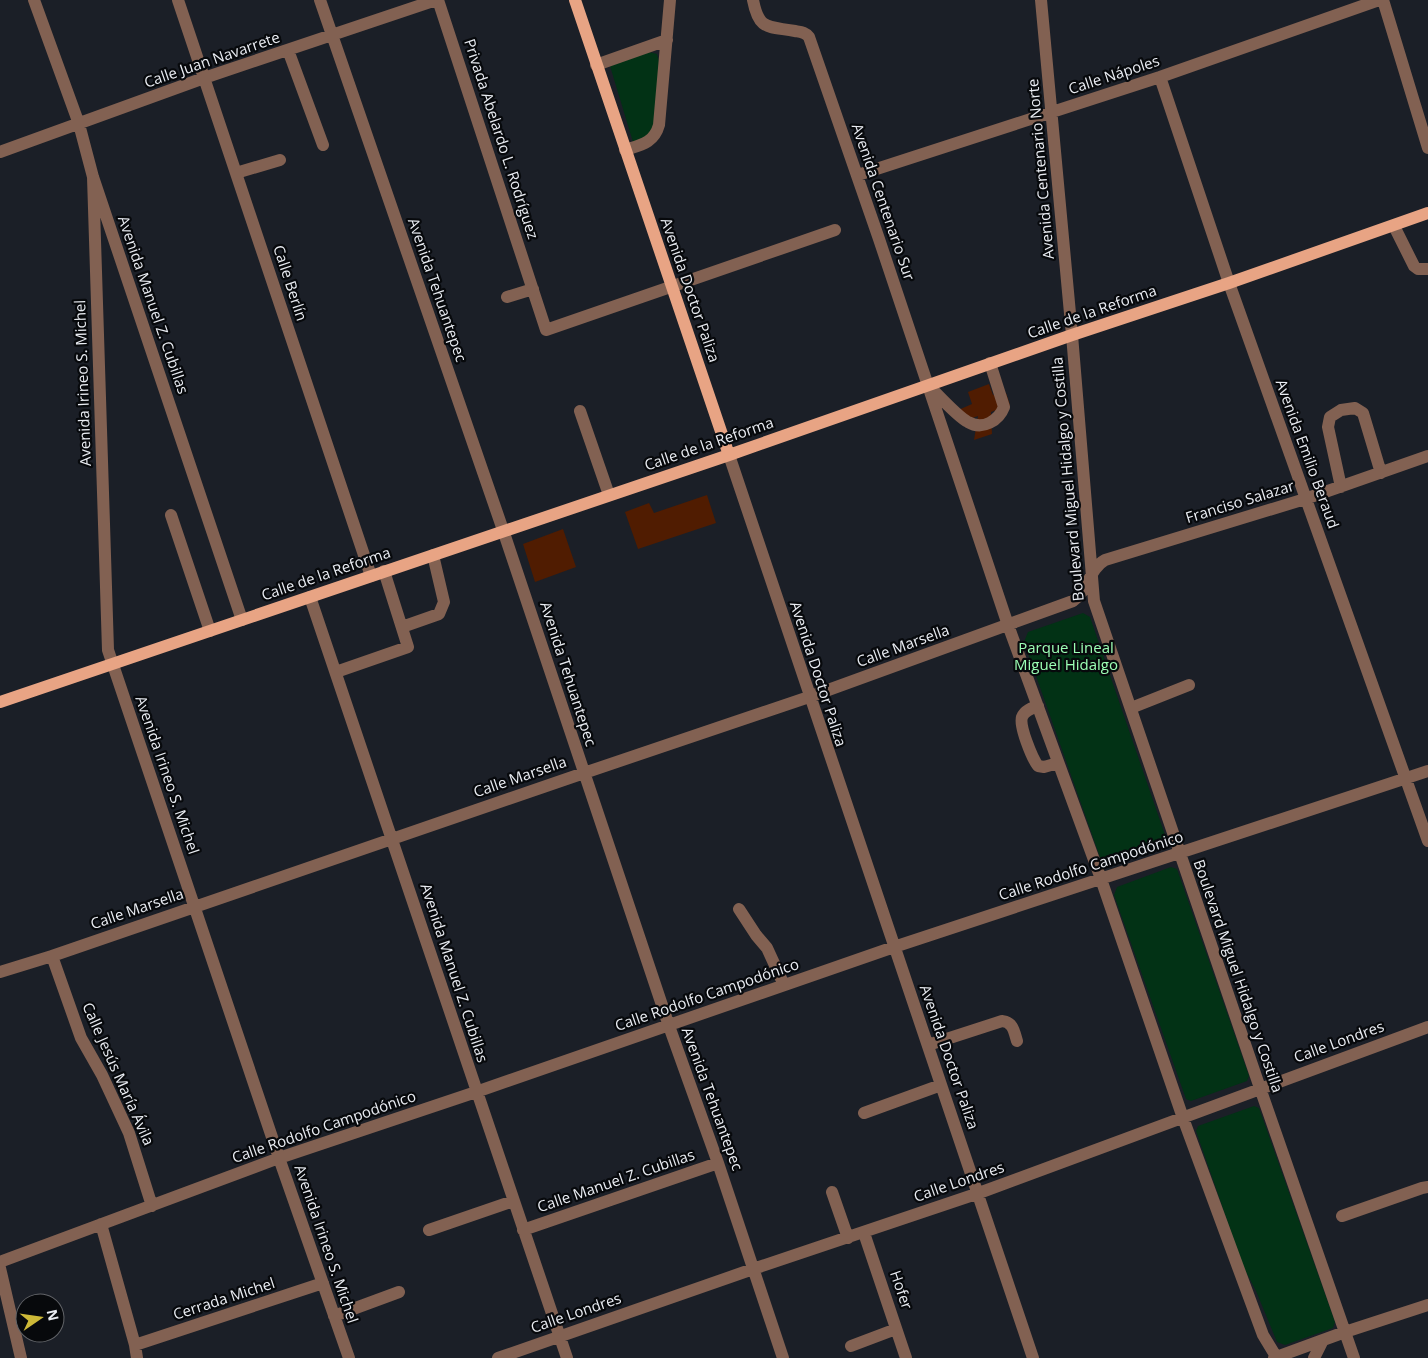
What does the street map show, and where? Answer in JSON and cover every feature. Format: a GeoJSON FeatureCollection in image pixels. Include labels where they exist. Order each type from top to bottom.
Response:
{"type":"FeatureCollection","features":[{"type":"Feature","properties":{"kind":"main road","name":"Avenida Doctor Paliza"},"geometry":{"type":"LineString","coordinates":[[575,0],[729,455]]}},
{"type":"Feature","properties":{"kind":"main road","name":"Calle de la Reforma"},"geometry":{"type":"LineString","coordinates":[[0,702],[729,455],[1428,213]]}},
{"type":"Feature","properties":{"kind":"street","name":"Avenida Manuel Z. Cubillas"},"geometry":{"type":"LineString","coordinates":[[34,0],[79,124],[94,178],[242,620]]}},
{"type":"Feature","properties":{"kind":"street","name":"Calle Berlín"},"geometry":{"type":"LineString","coordinates":[[178,0],[371,576]]}},
{"type":"Feature","properties":{"kind":"street","name":"Avenida Tehuantepec"},"geometry":{"type":"LineString","coordinates":[[320,0],[503,530],[669,1026],[718,1164],[783,1358]]}},
{"type":"Feature","properties":{"kind":"street","name":"Calle Juan Navarrete"},"geometry":{"type":"LineString","coordinates":[[0,152],[204,78],[437,0]]}},
{"type":"Feature","properties":{"kind":"street","name":"Privada Abelardo L. Rodríguez"},"geometry":{"type":"LineString","coordinates":[[437,0],[546,330],[671,285]]}},
{"type":"Feature","properties":{"kind":"street"},"geometry":{"type":"LineString","coordinates":[[625,150],[647,143],[657,133],[661,114],[670,0]]}},
{"type":"Feature","properties":{"kind":"street","name":"Avenida Centenario Sur"},"geometry":{"type":"LineString","coordinates":[[753,0],[757,18],[761,22],[766,25],[803,32],[809,37],[858,175],[928,386]]}},
{"type":"Feature","properties":{"kind":"street","name":"Avenida Centenario Norte"},"geometry":{"type":"LineString","coordinates":[[1041,0],[1072,335]]}},
{"type":"Feature","properties":{"kind":"street","name":"Calle Nápoles"},"geometry":{"type":"LineString","coordinates":[[858,175],[1160,77],[1379,0]]}},
{"type":"Feature","properties":{"kind":"street"},"geometry":{"type":"LineString","coordinates":[[1384,0],[1428,148]]}},
{"type":"Feature","properties":{"kind":"street"},"geometry":{"type":"LineString","coordinates":[[596,65],[667,40]]}},
{"type":"Feature","properties":{"kind":"street"},"geometry":{"type":"LineString","coordinates":[[288,50],[323,145]]}},
{"type":"Feature","properties":{"kind":"street","name":"Avenida Emilio Beraud"},"geometry":{"type":"LineString","coordinates":[[1160,77],[1229,283],[1305,500],[1407,778],[1428,841]]}},
{"type":"Feature","properties":{"kind":"street"},"geometry":{"type":"LineString","coordinates":[[236,173],[280,160]]}},
{"type":"Feature","properties":{"kind":"street","name":"Avenida Irineo S. Michel"},"geometry":{"type":"LineString","coordinates":[[94,178],[108,650],[278,1158],[349,1358]]}},
{"type":"Feature","properties":{"kind":"street"},"geometry":{"type":"LineString","coordinates":[[1394,226],[1414,266],[1418,269],[1428,269]]}},
{"type":"Feature","properties":{"kind":"street"},"geometry":{"type":"LineString","coordinates":[[671,285],[834,230]]}},
{"type":"Feature","properties":{"kind":"street"},"geometry":{"type":"LineString","coordinates":[[507,297],[533,289]]}},
{"type":"Feature","properties":{"kind":"street","name":"Boulevard Miguel Hidalgo y Costilla"},"geometry":{"type":"LineString","coordinates":[[1072,335],[1094,602],[1179,854],[1354,1358]]}},
{"type":"Feature","properties":{"kind":"street"},"geometry":{"type":"LineString","coordinates":[[928,386],[969,422],[978,425],[990,423],[1000,417],[1004,407],[990,364]]}},
{"type":"Feature","properties":{"kind":"street"},"geometry":{"type":"LineString","coordinates":[[928,386],[1008,625],[1101,879],[1183,1118],[1264,1335],[1276,1358],[1345,1332],[1428,1305]]}},
{"type":"Feature","properties":{"kind":"street"},"geometry":{"type":"LineString","coordinates":[[1341,487],[1328,427],[1330,416],[1341,410],[1355,408],[1363,413],[1381,473]]}},
{"type":"Feature","properties":{"kind":"street"},"geometry":{"type":"LineString","coordinates":[[580,410],[608,495]]}},
{"type":"Feature","properties":{"kind":"street","name":"Avenida Doctor Paliza"},"geometry":{"type":"LineString","coordinates":[[729,455],[1033,1358]]}},
{"type":"Feature","properties":{"kind":"street","name":"Franciso Salazar"},"geometry":{"type":"LineString","coordinates":[[1092,573],[1099,563],[1105,560],[1305,500],[1428,456]]}},
{"type":"Feature","properties":{"kind":"street"},"geometry":{"type":"LineString","coordinates":[[171,515],[210,631]]}},
{"type":"Feature","properties":{"kind":"street"},"geometry":{"type":"LineString","coordinates":[[402,627],[439,614],[444,602],[433,555]]}},
{"type":"Feature","properties":{"kind":"street"},"geometry":{"type":"LineString","coordinates":[[336,672],[408,647],[384,572]]}},
{"type":"Feature","properties":{"kind":"street","name":"Calle Marsella"},"geometry":{"type":"LineString","coordinates":[[0,972],[52,956],[809,697],[1008,625],[1073,601],[1081,596],[1092,573]]}},
{"type":"Feature","properties":{"kind":"street","name":"Avenida Manuel Z. Cubillas"},"geometry":{"type":"LineString","coordinates":[[310,597],[393,838],[476,1092],[567,1358]]}},
{"type":"Feature","properties":{"kind":"street"},"geometry":{"type":"LineString","coordinates":[[1131,708],[1189,685]]}},
{"type":"Feature","properties":{"kind":"street"},"geometry":{"type":"LineString","coordinates":[[1038,706],[1027,710],[1022,717],[1022,726],[1038,766],[1044,767],[1058,763]]}},
{"type":"Feature","properties":{"kind":"street","name":"Calle Rodolfo Campodónico"},"geometry":{"type":"LineString","coordinates":[[0,1262],[278,1158],[669,1026],[894,947],[1428,770]]}},
{"type":"Feature","properties":{"kind":"street"},"geometry":{"type":"LineString","coordinates":[[739,909],[767,948],[784,985]]}},
{"type":"Feature","properties":{"kind":"street","name":"Calle Jesús María Ávila"},"geometry":{"type":"LineString","coordinates":[[52,956],[82,1038],[102,1075],[129,1133],[152,1206]]}},
{"type":"Feature","properties":{"kind":"street"},"geometry":{"type":"LineString","coordinates":[[928,1045],[1002,1021],[1007,1021],[1012,1025],[1017,1041]]}},
{"type":"Feature","properties":{"kind":"street","name":"Calle Londres"},"geometry":{"type":"LineString","coordinates":[[498,1358],[978,1193],[1428,1027]]}},
{"type":"Feature","properties":{"kind":"street"},"geometry":{"type":"LineString","coordinates":[[864,1113],[941,1085]]}},
{"type":"Feature","properties":{"kind":"street","name":"Calle Manuel Z. Cubillas"},"geometry":{"type":"LineString","coordinates":[[523,1230],[718,1164]]}},
{"type":"Feature","properties":{"kind":"street"},"geometry":{"type":"LineString","coordinates":[[1342,1216],[1428,1187]]}},
{"type":"Feature","properties":{"kind":"street"},"geometry":{"type":"LineString","coordinates":[[832,1192],[848,1238]]}},
{"type":"Feature","properties":{"kind":"street"},"geometry":{"type":"LineString","coordinates":[[429,1230],[514,1201]]}},
{"type":"Feature","properties":{"kind":"street"},"geometry":{"type":"LineString","coordinates":[[101,1224],[136,1345],[137,1358]]}},
{"type":"Feature","properties":{"kind":"street","name":"Hofer"},"geometry":{"type":"LineString","coordinates":[[864,1233],[906,1358]]}},
{"type":"Feature","properties":{"kind":"street"},"geometry":{"type":"LineString","coordinates":[[0,1268],[21,1358]]}},
{"type":"Feature","properties":{"kind":"street","name":"Cerrada Michel"},"geometry":{"type":"LineString","coordinates":[[136,1345],[323,1283]]}},
{"type":"Feature","properties":{"kind":"street"},"geometry":{"type":"LineString","coordinates":[[334,1316],[399,1292]]}},
{"type":"Feature","properties":{"kind":"street"},"geometry":{"type":"LineString","coordinates":[[851,1346],[896,1328]]}},
{"type":"Feature","properties":{"kind":"street"},"geometry":{"type":"LineString","coordinates":[[1314,1358],[1323,1340]]}},
{"type":"Feature","properties":{"kind":"green space"},"geometry":{"type":"Polygon","coordinates":[[[649,52],[657,54],[659,61],[655,126],[649,135],[633,142],[610,66],[649,52]]]}},
{"type":"Feature","properties":{"kind":"green space","name":"Parque Lineal Miguel Hidalgo"},"geometry":{"type":"Polygon","coordinates":[[[1083,613],[1090,617],[1165,835],[1163,842],[1109,863],[1101,860],[1024,642],[1028,632],[1083,613]]]}},
{"type":"Feature","properties":{"kind":"green space"},"geometry":{"type":"Polygon","coordinates":[[[1171,867],[1177,869],[1249,1076],[1247,1081],[1191,1101],[1186,1099],[1114,895],[1117,887],[1171,867]]]}},
{"type":"Feature","properties":{"kind":"green space"},"geometry":{"type":"Polygon","coordinates":[[[1254,1106],[1259,1108],[1335,1322],[1333,1328],[1285,1345],[1277,1342],[1256,1291],[1243,1266],[1196,1131],[1198,1126],[1254,1106]]]}},
{"type":"Feature","properties":{"kind":"building"},"geometry":{"type":"Polygon","coordinates":[[[989,384],[993,395],[1006,393],[1010,405],[991,412],[992,434],[974,440],[978,416],[959,423],[956,411],[972,404],[968,392],[989,384]]]}},
{"type":"Feature","properties":{"kind":"building"},"geometry":{"type":"Polygon","coordinates":[[[707,495],[716,523],[638,549],[625,512],[649,503],[654,513],[707,495]]]}},
{"type":"Feature","properties":{"kind":"building"},"geometry":{"type":"Polygon","coordinates":[[[563,529],[576,567],[535,582],[523,544],[563,529]]]}}]}
